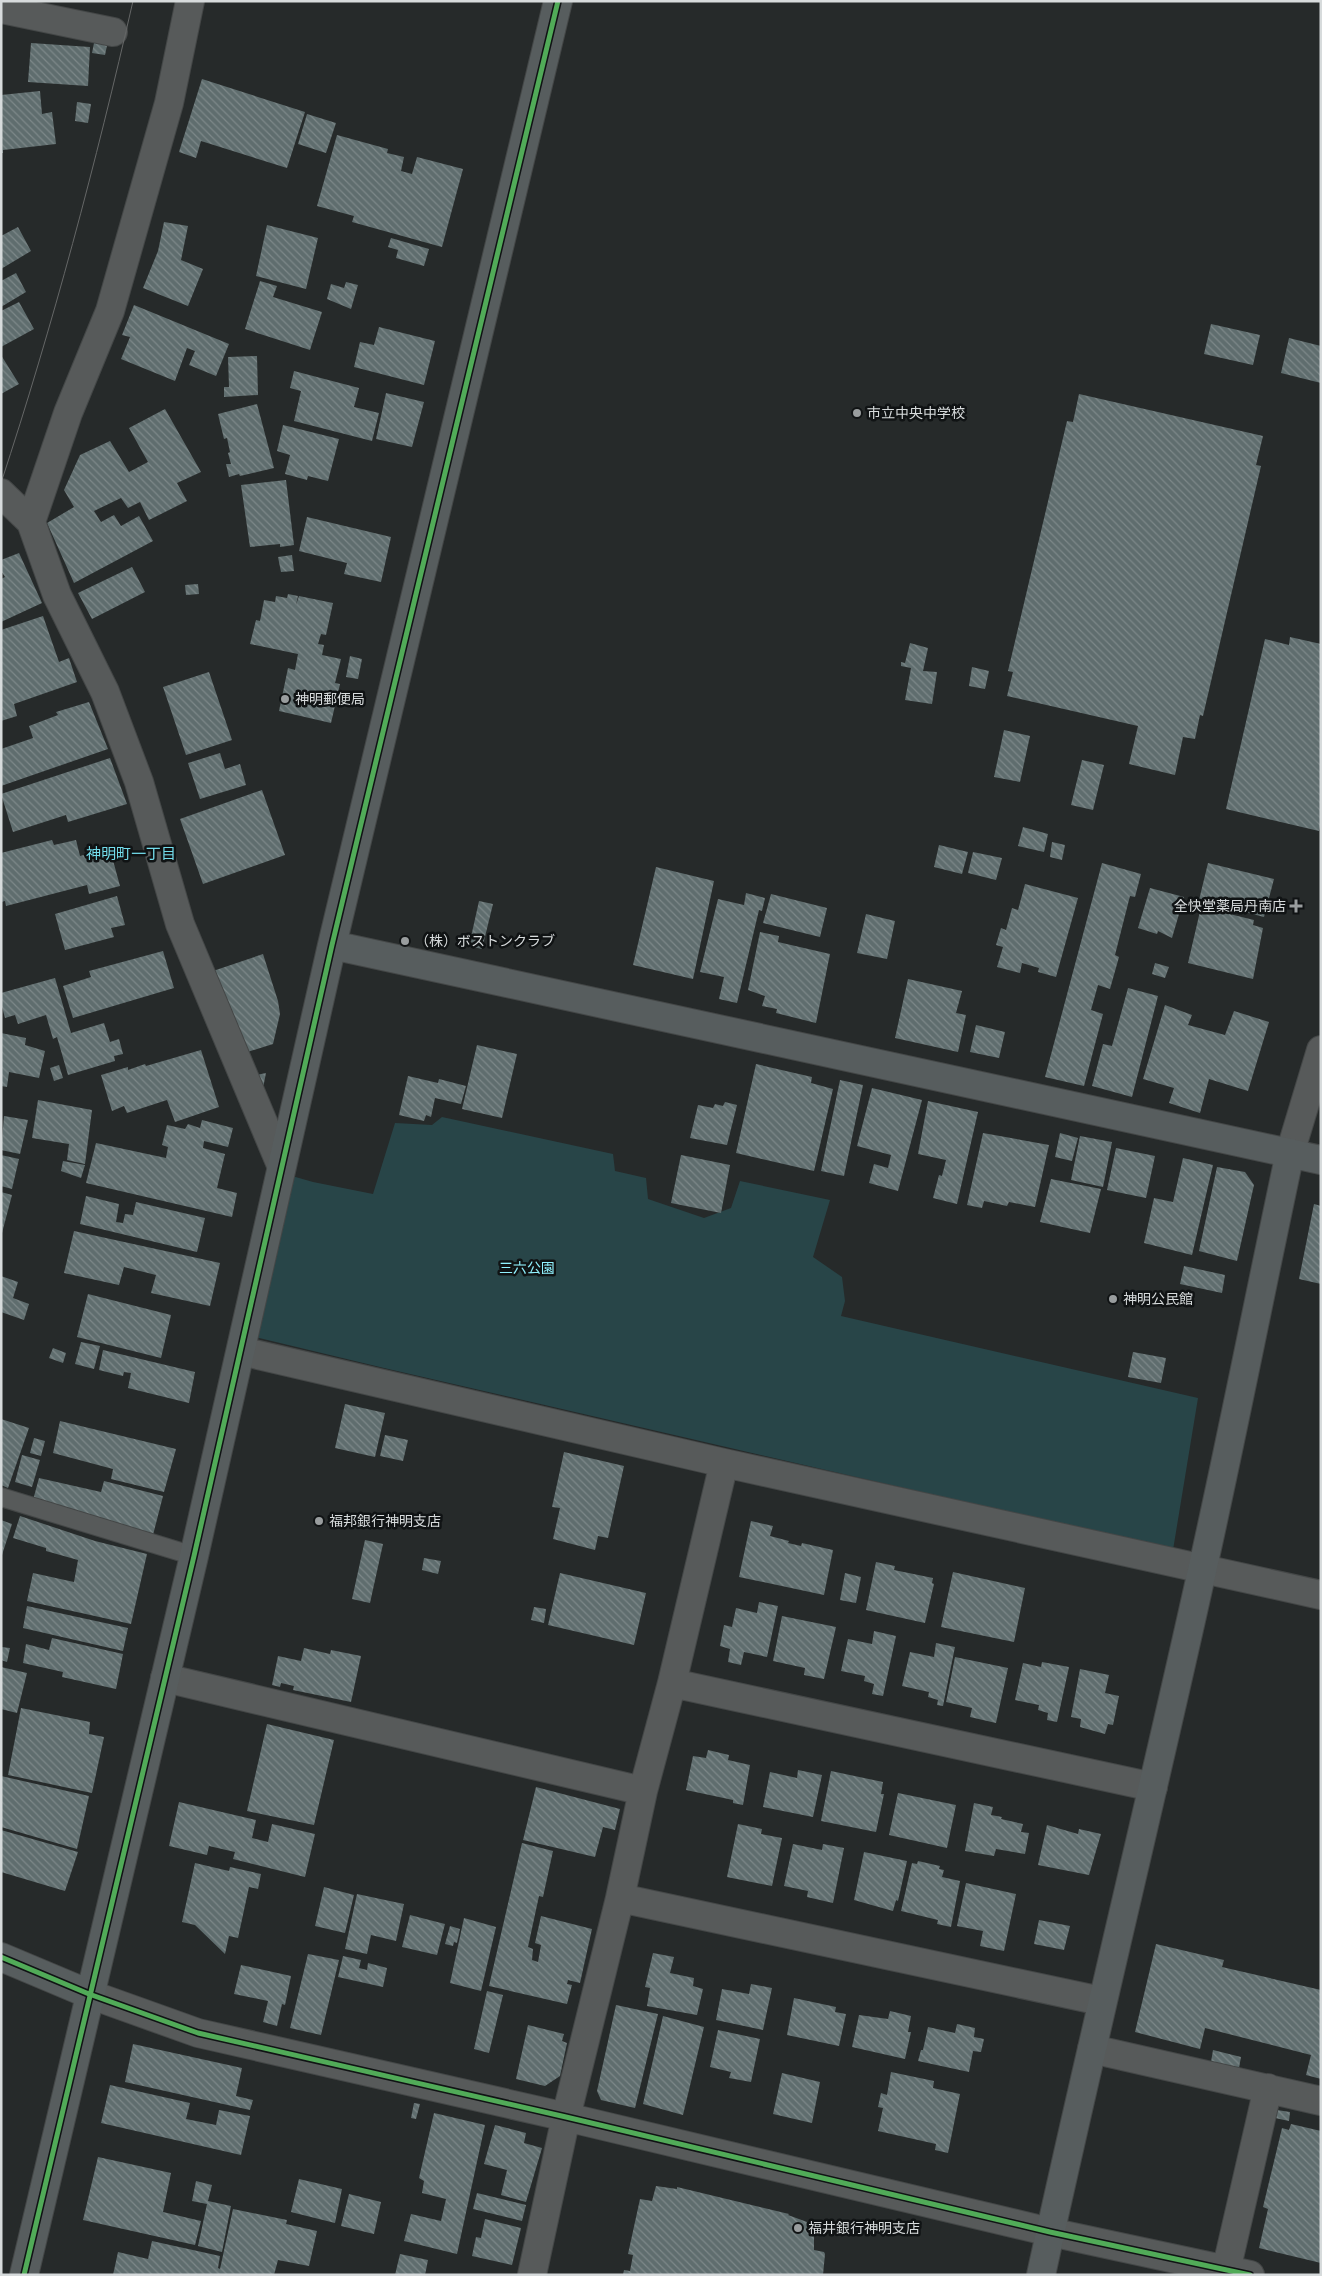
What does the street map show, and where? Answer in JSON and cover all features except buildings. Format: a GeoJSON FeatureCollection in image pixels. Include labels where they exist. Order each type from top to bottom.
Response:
{"type":"FeatureCollection","features":[{"type":"Feature","properties":{"kind":"street"},"geometry":{"type":"LineString","coordinates":[[31,522],[68,413],[110,311],[169,103],[190,1]]}},
{"type":"Feature","properties":{"kind":"street"},"geometry":{"type":"LineString","coordinates":[[24,2275],[194,1556],[332,945],[558,1]]}},
{"type":"Feature","properties":{"kind":"street"},"geometry":{"type":"LineString","coordinates":[[1,9],[113,32]]}},
{"type":"Feature","properties":{"kind":"street"},"geometry":{"type":"LineString","coordinates":[[1,493],[31,522],[57,595],[105,692],[139,782],[180,924],[281,1165]]}},
{"type":"Feature","properties":{"kind":"street"},"geometry":{"type":"LineString","coordinates":[[332,945],[1321,1160]]}},
{"type":"Feature","properties":{"kind":"street"},"geometry":{"type":"LineString","coordinates":[[1040,2275],[1092,2049],[1101,2001],[1153,1788],[1203,1569],[1290,1153],[1321,1050]]}},
{"type":"Feature","properties":{"kind":"street"},"geometry":{"type":"LineString","coordinates":[[241,1351],[724,1463],[1321,1595]]}},
{"type":"Feature","properties":{"kind":"street"},"geometry":{"type":"LineString","coordinates":[[532,2275],[566,2117],[620,1898],[643,1791],[672,1683],[724,1463]]}},
{"type":"Feature","properties":{"kind":"street"},"geometry":{"type":"LineString","coordinates":[[165,1678],[643,1791]]}},
{"type":"Feature","properties":{"kind":"street"},"geometry":{"type":"LineString","coordinates":[[672,1683],[1153,1788]]}},
{"type":"Feature","properties":{"kind":"street"},"geometry":{"type":"LineString","coordinates":[[620,1898],[1101,2001]]}},
{"type":"Feature","properties":{"kind":"street"},"geometry":{"type":"LineString","coordinates":[[1,1957],[89,1994],[198,2033],[566,2117],[1050,2232],[1234,2273],[1268,2088]]}},
{"type":"Feature","properties":{"kind":"street"},"geometry":{"type":"LineString","coordinates":[[1092,2049],[1321,2101]]}},
{"type":"Feature","properties":{"kind":"lane"},"geometry":{"type":"LineString","coordinates":[[1,1498],[194,1556]]}},
{"type":"Feature","properties":{"kind":"green space","name":"三六公園"},"geometry":{"type":"Polygon","coordinates":[[[442,1117],[613,1154],[615,1171],[646,1178],[648,1199],[704,1218],[731,1208],[740,1181],[830,1200],[813,1257],[842,1277],[845,1301],[841,1316],[1198,1398],[1173,1550],[255,1337],[292,1176],[373,1194],[395,1123],[432,1125],[442,1117]]]}},
{"type":"Feature","properties":{"kind":"tram line"},"geometry":{"type":"LineString","coordinates":[[1,483],[73,244],[133,1]]}},
{"type":"Feature","properties":{"kind":"cycle path"},"geometry":{"type":"LineString","coordinates":[[24,2275],[194,1556],[332,945],[558,1]]}},
{"type":"Feature","properties":{"kind":"cycle path"},"geometry":{"type":"LineString","coordinates":[[1,1957],[89,1994],[198,2033],[566,2117],[1050,2232],[1250,2275]]}},
{"type":"Feature","properties":{"kind":"place","name":"市立中央中学校"},"geometry":{"type":"Point","coordinates":[857,413]}},
{"type":"Feature","properties":{"kind":"place","name":"神明郵便局"},"geometry":{"type":"Point","coordinates":[285,699]}},
{"type":"Feature","properties":{"kind":"place","name":"全快堂薬局丹南店"},"geometry":{"type":"Point","coordinates":[1296,906]}},
{"type":"Feature","properties":{"kind":"place","name":"（株）ボストンクラブ"},"geometry":{"type":"Point","coordinates":[405,941]}},
{"type":"Feature","properties":{"kind":"place","name":"神明公民館"},"geometry":{"type":"Point","coordinates":[1113,1299]}},
{"type":"Feature","properties":{"kind":"place","name":"福邦銀行神明支店"},"geometry":{"type":"Point","coordinates":[319,1521]}},
{"type":"Feature","properties":{"kind":"place","name":"福井銀行神明支店"},"geometry":{"type":"Point","coordinates":[798,2228]}},
{"type":"Feature","properties":{"kind":"district","name":"神明町一丁目"},"geometry":{"type":"Point","coordinates":[131,854]}}]}
